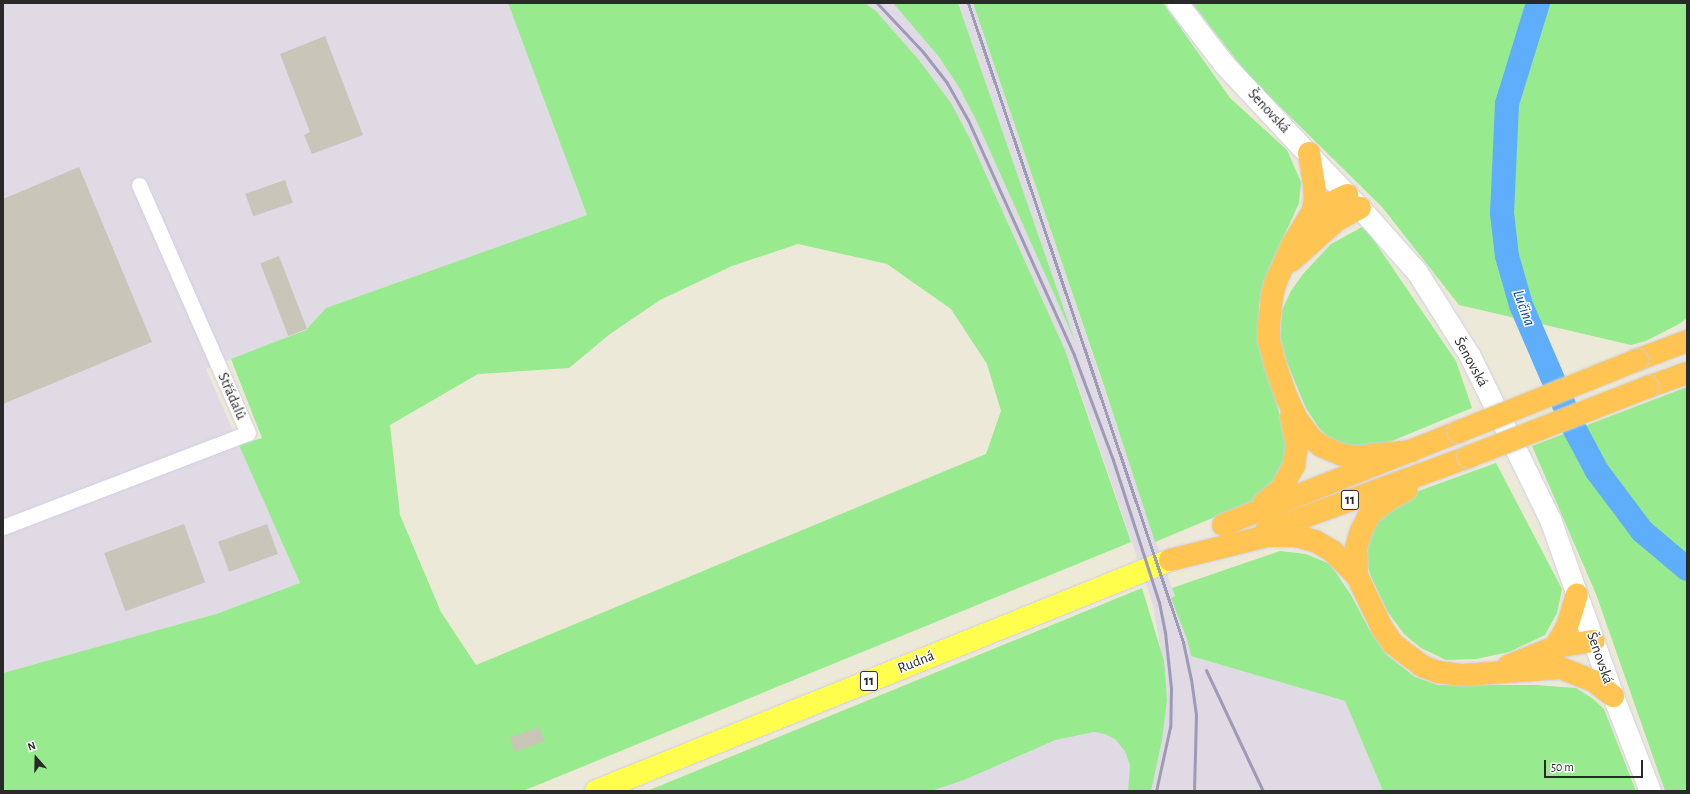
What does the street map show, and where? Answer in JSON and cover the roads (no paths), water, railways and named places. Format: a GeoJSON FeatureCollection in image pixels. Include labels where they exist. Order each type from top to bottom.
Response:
{"type":"FeatureCollection","features":[{"type":"Feature","properties":{"kind":"highway"},"geometry":{"type":"LineString","coordinates":[[1308,153],[1314,184],[1312,211],[1293,243],[1275,284],[1270,312],[1269,341],[1275,364],[1287,398],[1297,419],[1310,437],[1321,446],[1330,451],[1347,456],[1364,457],[1412,451]]}},
{"type":"Feature","properties":{"kind":"highway"},"geometry":{"type":"LineString","coordinates":[[1312,211],[1354,202]]}},
{"type":"Feature","properties":{"kind":"highway"},"geometry":{"type":"LineString","coordinates":[[1280,272],[1326,228],[1346,214],[1354,202]]}},
{"type":"Feature","properties":{"kind":"highway","name":"11"},"geometry":{"type":"LineString","coordinates":[[1665,349],[1687,332]]}},
{"type":"Feature","properties":{"kind":"highway","name":"11"},"geometry":{"type":"LineString","coordinates":[[1170,560],[1223,525],[1376,463],[1412,451],[1687,341]]}},
{"type":"Feature","properties":{"kind":"highway","name":"11"},"geometry":{"type":"LineString","coordinates":[[1170,560],[1232,545],[1466,458],[1687,373]]}},
{"type":"Feature","properties":{"kind":"highway"},"geometry":{"type":"LineString","coordinates":[[1223,525],[1266,502],[1280,490],[1292,471],[1296,459],[1297,445],[1287,398]]}},
{"type":"Feature","properties":{"kind":"highway"},"geometry":{"type":"LineString","coordinates":[[1356,576],[1355,557],[1358,539],[1368,517],[1373,511],[1404,491],[1452,472],[1466,458]]}},
{"type":"Feature","properties":{"kind":"highway"},"geometry":{"type":"LineString","coordinates":[[1232,545],[1268,536],[1296,536],[1315,541],[1332,551],[1356,576],[1382,628],[1393,644],[1422,666],[1438,672],[1463,675],[1561,668],[1595,682],[1613,696]]}},
{"type":"Feature","properties":{"kind":"highway"},"geometry":{"type":"LineString","coordinates":[[1555,647],[1567,627],[1577,594]]}},
{"type":"Feature","properties":{"kind":"highway"},"geometry":{"type":"LineString","coordinates":[[1488,674],[1555,647],[1595,644]]}},
{"type":"Feature","properties":{"kind":"highway"},"geometry":{"type":"LineString","coordinates":[[1561,668],[1595,644]]}},
{"type":"Feature","properties":{"kind":"main road","name":"Rudná"},"geometry":{"type":"LineString","coordinates":[[596,791],[1170,560]]}},
{"type":"Feature","properties":{"kind":"street","name":"Šenovská"},"geometry":{"type":"LineString","coordinates":[[1177,3],[1223,62],[1354,202],[1417,272],[1470,356],[1550,519],[1613,696],[1650,791]]}},
{"type":"Feature","properties":{"kind":"street","name":"Střádalů"},"geometry":{"type":"LineString","coordinates":[[3,527],[248,433],[139,185]]}},
{"type":"Feature","properties":{"kind":"waterway","name":"Lučina"},"geometry":{"type":"LineString","coordinates":[[1538,3],[1507,104],[1502,213],[1507,256],[1521,305],[1573,426],[1597,471],[1642,531],[1687,569]]}},
{"type":"Feature","properties":{"kind":"railway"},"geometry":{"type":"LineString","coordinates":[[877,3],[923,52],[947,83],[968,120],[1074,355],[1113,460],[1159,602],[1165,632],[1171,688],[1170,727],[1156,791]]}},
{"type":"Feature","properties":{"kind":"railway"},"geometry":{"type":"LineString","coordinates":[[968,3],[1183,642],[1191,679],[1196,715],[1194,791]]}},
{"type":"Feature","properties":{"kind":"railway"},"geometry":{"type":"LineString","coordinates":[[1206,670],[1263,791]]}}]}
